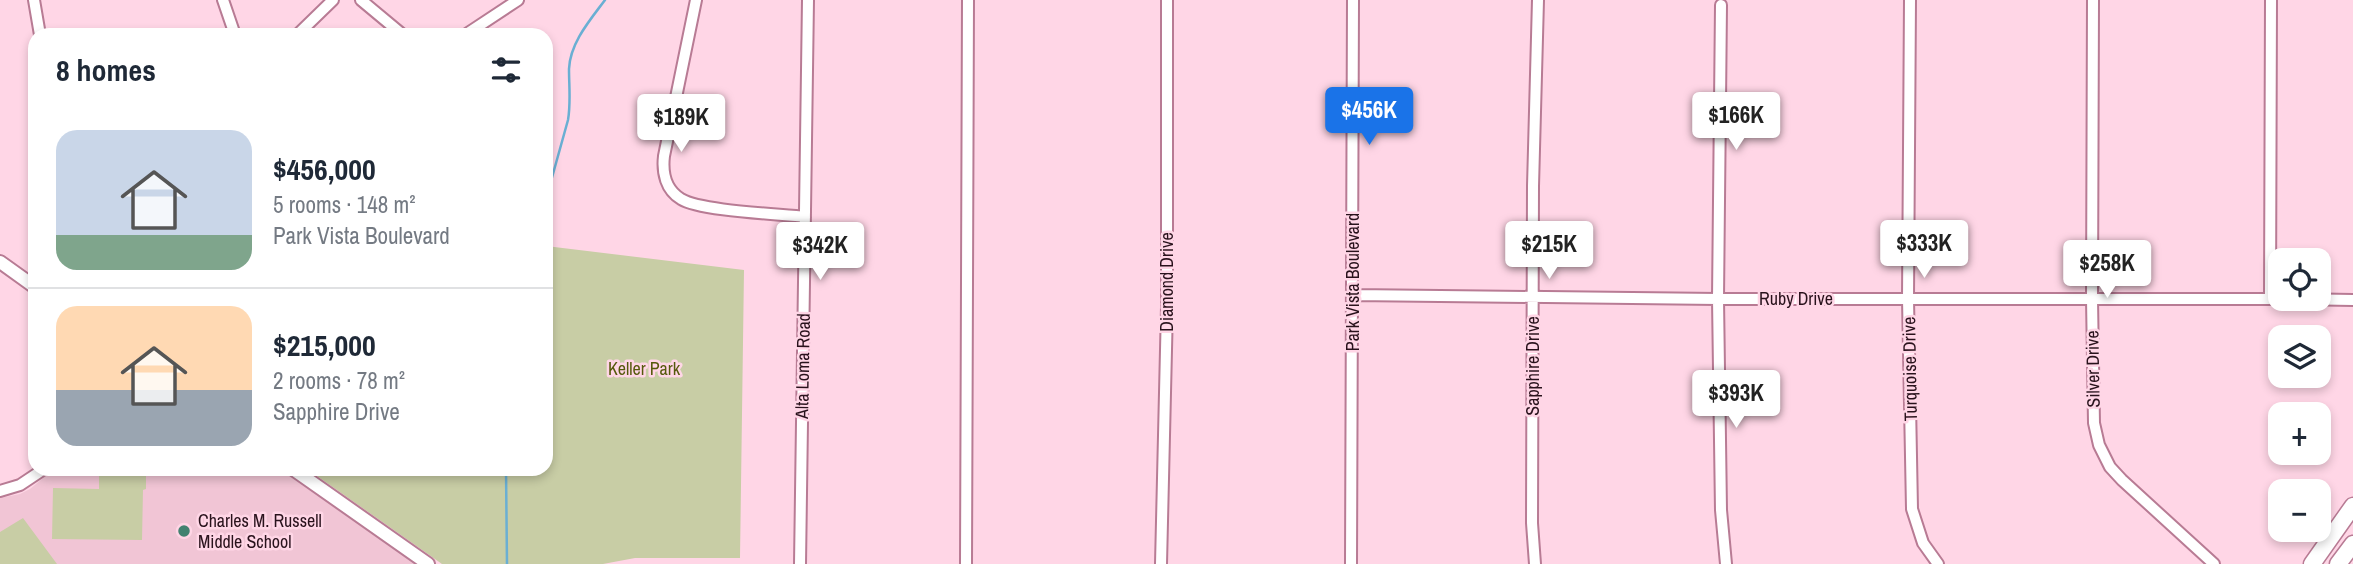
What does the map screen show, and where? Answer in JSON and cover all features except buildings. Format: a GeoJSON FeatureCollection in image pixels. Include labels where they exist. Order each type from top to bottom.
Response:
{"type":"FeatureCollection","features":[{"type":"Feature","properties":{"kind":"main road"},"geometry":{"type":"LineString","coordinates":[[2312,564],[2353,506]]}},
{"type":"Feature","properties":{"kind":"main road"},"geometry":{"type":"LineString","coordinates":[[2338,564],[2353,544]]}},
{"type":"Feature","properties":{"kind":"street"},"geometry":{"type":"LineString","coordinates":[[34,0],[39,28]]}},
{"type":"Feature","properties":{"kind":"street"},"geometry":{"type":"LineString","coordinates":[[223,0],[233,28]]}},
{"type":"Feature","properties":{"kind":"street"},"geometry":{"type":"LineString","coordinates":[[304,28],[334,0]]}},
{"type":"Feature","properties":{"kind":"street"},"geometry":{"type":"LineString","coordinates":[[361,0],[394,28]]}},
{"type":"Feature","properties":{"kind":"street"},"geometry":{"type":"LineString","coordinates":[[476,28],[518,0]]}},
{"type":"Feature","properties":{"kind":"street"},"geometry":{"type":"LineString","coordinates":[[695,0],[664,156],[666,180],[674,193],[692,204],[805,217]]}},
{"type":"Feature","properties":{"kind":"street","name":"Alta Loma Road"},"geometry":{"type":"LineString","coordinates":[[800,564],[808,0]]}},
{"type":"Feature","properties":{"kind":"street"},"geometry":{"type":"LineString","coordinates":[[965,564],[968,0]]}},
{"type":"Feature","properties":{"kind":"street","name":"Diamond Drive"},"geometry":{"type":"LineString","coordinates":[[1161,564],[1167,315],[1167,0]]}},
{"type":"Feature","properties":{"kind":"street","name":"Park Vista Boulevard"},"geometry":{"type":"LineString","coordinates":[[1352,564],[1353,0]]}},
{"type":"Feature","properties":{"kind":"street","name":"Sapphire Drive"},"geometry":{"type":"LineString","coordinates":[[1535,564],[1532,523],[1533,297],[1538,0]]}},
{"type":"Feature","properties":{"kind":"street","name":"Turquoise Drive"},"geometry":{"type":"LineString","coordinates":[[1910,0],[1908,299],[1912,509],[1923,543],[1938,564]]}},
{"type":"Feature","properties":{"kind":"street","name":"Silver Drive"},"geometry":{"type":"LineString","coordinates":[[2093,0],[2094,423],[2103,456],[2122,480],[2214,564]]}},
{"type":"Feature","properties":{"kind":"street"},"geometry":{"type":"LineString","coordinates":[[2271,0],[2274,248]]}},
{"type":"Feature","properties":{"kind":"street"},"geometry":{"type":"LineString","coordinates":[[1721,5],[1718,299],[1721,510],[1726,564]]}},
{"type":"Feature","properties":{"kind":"street"},"geometry":{"type":"LineString","coordinates":[[0,262],[28,279]]}},
{"type":"Feature","properties":{"kind":"street","name":"Ruby Drive"},"geometry":{"type":"LineString","coordinates":[[1354,295],[1718,299],[2268,299]]}},
{"type":"Feature","properties":{"kind":"street"},"geometry":{"type":"LineString","coordinates":[[2331,300],[2353,300]]}},
{"type":"Feature","properties":{"kind":"street"},"geometry":{"type":"LineString","coordinates":[[0,491],[20,485],[34,476]]}},
{"type":"Feature","properties":{"kind":"street"},"geometry":{"type":"LineString","coordinates":[[303,476],[428,564]]}},
{"type":"Feature","properties":{"kind":"shaded area","name":"Charles M. Russell Middle School"},"geometry":{"type":"Polygon","coordinates":[[[46,476],[289,476],[416,564],[0,564],[0,498],[30,489],[46,476]]]}},
{"type":"Feature","properties":{"kind":"green space","name":"Keller Park"},"geometry":{"type":"Polygon","coordinates":[[[553,247],[744,270],[740,558],[635,558],[603,564],[442,564],[317,476],[553,476],[553,247]]]}},
{"type":"Feature","properties":{"kind":"green space"},"geometry":{"type":"Polygon","coordinates":[[[99,476],[146,476],[146,489],[143,490],[142,540],[52,539],[53,488],[99,489],[99,476]]]}},
{"type":"Feature","properties":{"kind":"green space"},"geometry":{"type":"Polygon","coordinates":[[[23,518],[57,564],[0,564],[0,532],[23,518]]]}},
{"type":"Feature","properties":{"kind":"waterway"},"geometry":{"type":"LineString","coordinates":[[553,174],[568,120],[570,59],[582,32],[605,0]]}},
{"type":"Feature","properties":{"kind":"waterway"},"geometry":{"type":"LineString","coordinates":[[506,476],[507,564]]}},
{"type":"Feature","properties":{"kind":"place","name":"Charles M. Russell Middle School"},"geometry":{"type":"Point","coordinates":[184,531]}}]}
